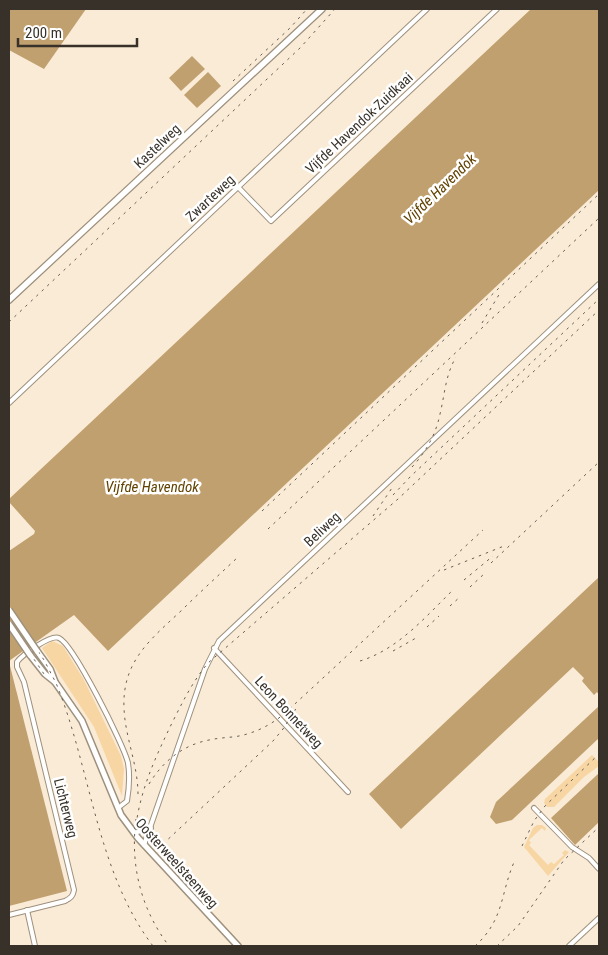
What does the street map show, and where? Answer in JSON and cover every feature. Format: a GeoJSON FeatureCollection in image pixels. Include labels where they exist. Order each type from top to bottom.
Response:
{"type":"FeatureCollection","features":[{"type":"Feature","properties":{"kind":"main road","name":"Kastelweg"},"geometry":{"type":"LineString","coordinates":[[9,300],[322,9]]}},
{"type":"Feature","properties":{"kind":"main road","name":"Oosterweelsteenweg"},"geometry":{"type":"LineString","coordinates":[[9,610],[50,669],[55,682],[86,728],[118,808],[132,832],[238,946]]}},
{"type":"Feature","properties":{"kind":"main road","name":"Oosterweelsteenweg"},"geometry":{"type":"LineString","coordinates":[[9,624],[45,674],[55,682]]}},
{"type":"Feature","properties":{"kind":"street","name":"Zwarteweg"},"geometry":{"type":"LineString","coordinates":[[9,403],[427,9]]}},
{"type":"Feature","properties":{"kind":"street","name":"Vijfde Havendok-Zuidkaai"},"geometry":{"type":"LineString","coordinates":[[238,187],[271,221],[496,9]]}},
{"type":"Feature","properties":{"kind":"street","name":"Beliweg"},"geometry":{"type":"LineString","coordinates":[[144,845],[214,648],[226,634],[599,284]]}},
{"type":"Feature","properties":{"kind":"street","name":"Lichterweg"},"geometry":{"type":"LineString","coordinates":[[9,915],[70,898],[74,890],[24,682],[17,667],[17,662],[22,656],[51,637],[59,638],[66,644],[88,680],[125,753],[129,771],[127,801],[118,808]]}},
{"type":"Feature","properties":{"kind":"street","name":"Leon Bonnetweg"},"geometry":{"type":"LineString","coordinates":[[214,648],[348,792]]}},
{"type":"Feature","properties":{"kind":"street"},"geometry":{"type":"LineString","coordinates":[[534,808],[572,847],[589,858],[599,869]]}},
{"type":"Feature","properties":{"kind":"street"},"geometry":{"type":"LineString","coordinates":[[132,832],[143,832],[151,828]]}},
{"type":"Feature","properties":{"kind":"street"},"geometry":{"type":"LineString","coordinates":[[26,910],[34,946]]}},
{"type":"Feature","properties":{"kind":"street"},"geometry":{"type":"LineString","coordinates":[[569,946],[599,918]]}},
{"type":"Feature","properties":{"kind":"shaded area"},"geometry":{"type":"Polygon","coordinates":[[[52,641],[63,646],[84,680],[121,756],[124,769],[122,796],[94,727],[42,648],[52,641]]]}},
{"type":"Feature","properties":{"kind":"shaded area"},"geometry":{"type":"Polygon","coordinates":[[[592,755],[599,762],[599,766],[584,777],[554,807],[547,807],[544,803],[545,799],[592,755]]]}},
{"type":"Feature","properties":{"kind":"shaded area"},"geometry":{"type":"Polygon","coordinates":[[[537,825],[542,825],[546,828],[545,831],[542,828],[529,840],[531,843],[529,845],[548,865],[551,862],[554,864],[564,855],[562,853],[565,850],[569,852],[548,876],[524,847],[533,828],[537,825]]]}},
{"type":"Feature","properties":{"kind":"water"},"geometry":{"type":"Polygon","coordinates":[[[9,9],[86,9],[44,69],[9,50],[9,9]]]}},
{"type":"Feature","properties":{"kind":"water","name":"Vijfde Havendok"},"geometry":{"type":"Polygon","coordinates":[[[531,9],[599,9],[599,190],[108,651],[74,615],[9,661],[9,551],[34,534],[35,531],[9,502],[9,499],[531,9]]]}},
{"type":"Feature","properties":{"kind":"water"},"geometry":{"type":"Polygon","coordinates":[[[192,56],[205,69],[181,91],[169,78],[192,56]]]}},
{"type":"Feature","properties":{"kind":"water"},"geometry":{"type":"Polygon","coordinates":[[[208,72],[221,86],[197,108],[184,95],[208,72]]]}},
{"type":"Feature","properties":{"kind":"water"},"geometry":{"type":"Polygon","coordinates":[[[599,577],[599,695],[597,692],[594,695],[582,681],[584,678],[573,667],[401,829],[369,794],[599,577]]]}},
{"type":"Feature","properties":{"kind":"water"},"geometry":{"type":"Polygon","coordinates":[[[9,662],[67,891],[9,906],[9,662]]]}},
{"type":"Feature","properties":{"kind":"water"},"geometry":{"type":"Polygon","coordinates":[[[599,706],[599,738],[512,820],[496,824],[490,817],[496,802],[599,706]]]}},
{"type":"Feature","properties":{"kind":"water"},"geometry":{"type":"Polygon","coordinates":[[[599,773],[599,822],[575,845],[551,818],[599,773]]]}},
{"type":"Feature","properties":{"kind":"railway"},"geometry":{"type":"LineString","coordinates":[[233,81],[290,28],[307,9]]}},
{"type":"Feature","properties":{"kind":"railway"},"geometry":{"type":"LineString","coordinates":[[9,322],[300,48],[335,9]]}},
{"type":"Feature","properties":{"kind":"railway"},"geometry":{"type":"LineString","coordinates":[[262,511],[599,194]]}},
{"type":"Feature","properties":{"kind":"railway"},"geometry":{"type":"LineString","coordinates":[[268,529],[599,218]]}},
{"type":"Feature","properties":{"kind":"railway"},"geometry":{"type":"LineString","coordinates":[[482,323],[500,293]]}},
{"type":"Feature","properties":{"kind":"railway"},"geometry":{"type":"LineString","coordinates":[[393,495],[599,299]]}},
{"type":"Feature","properties":{"kind":"railway"},"geometry":{"type":"LineString","coordinates":[[136,825],[145,785],[160,748],[188,691],[208,663],[398,499],[599,310]]}},
{"type":"Feature","properties":{"kind":"railway"},"geometry":{"type":"LineString","coordinates":[[412,467],[426,449],[436,429],[447,378],[456,357]]}},
{"type":"Feature","properties":{"kind":"railway"},"geometry":{"type":"LineString","coordinates":[[491,563],[599,462]]}},
{"type":"Feature","properties":{"kind":"railway"},"geometry":{"type":"LineString","coordinates":[[373,516],[394,485]]}},
{"type":"Feature","properties":{"kind":"railway"},"geometry":{"type":"LineString","coordinates":[[149,784],[167,761],[182,750],[200,742],[252,732],[267,726],[284,714],[483,530]]}},
{"type":"Feature","properties":{"kind":"railway"},"geometry":{"type":"LineString","coordinates":[[444,570],[504,546]]}},
{"type":"Feature","properties":{"kind":"railway"},"geometry":{"type":"LineString","coordinates":[[464,580],[493,556]]}},
{"type":"Feature","properties":{"kind":"railway"},"geometry":{"type":"LineString","coordinates":[[138,794],[136,772],[124,708],[125,691],[133,664],[149,641],[238,557]]}},
{"type":"Feature","properties":{"kind":"railway"},"geometry":{"type":"LineString","coordinates":[[470,587],[484,574]]}},
{"type":"Feature","properties":{"kind":"railway"},"geometry":{"type":"LineString","coordinates":[[360,661],[374,656],[411,631],[454,589]]}},
{"type":"Feature","properties":{"kind":"railway"},"geometry":{"type":"LineString","coordinates":[[450,606],[461,596]]}},
{"type":"Feature","properties":{"kind":"railway"},"geometry":{"type":"LineString","coordinates":[[9,608],[44,660],[56,683],[78,749],[106,852],[134,917],[153,946]]}},
{"type":"Feature","properties":{"kind":"railway"},"geometry":{"type":"LineString","coordinates":[[427,627],[439,616]]}},
{"type":"Feature","properties":{"kind":"railway"},"geometry":{"type":"LineString","coordinates":[[9,622],[46,677]]}},
{"type":"Feature","properties":{"kind":"railway"},"geometry":{"type":"LineString","coordinates":[[393,651],[416,638]]}},
{"type":"Feature","properties":{"kind":"railway"},"geometry":{"type":"LineString","coordinates":[[163,844],[273,741],[297,707]]}},
{"type":"Feature","properties":{"kind":"railway"},"geometry":{"type":"LineString","coordinates":[[522,846],[534,821],[545,806],[599,754]]}},
{"type":"Feature","properties":{"kind":"railway"},"geometry":{"type":"LineString","coordinates":[[136,819],[136,870],[140,886],[151,917],[169,946]]}},
{"type":"Feature","properties":{"kind":"railway"},"geometry":{"type":"LineString","coordinates":[[497,946],[518,926],[564,860],[599,827]]}},
{"type":"Feature","properties":{"kind":"railway"},"geometry":{"type":"LineString","coordinates":[[475,946],[485,936],[497,916],[515,860]]}}]}
